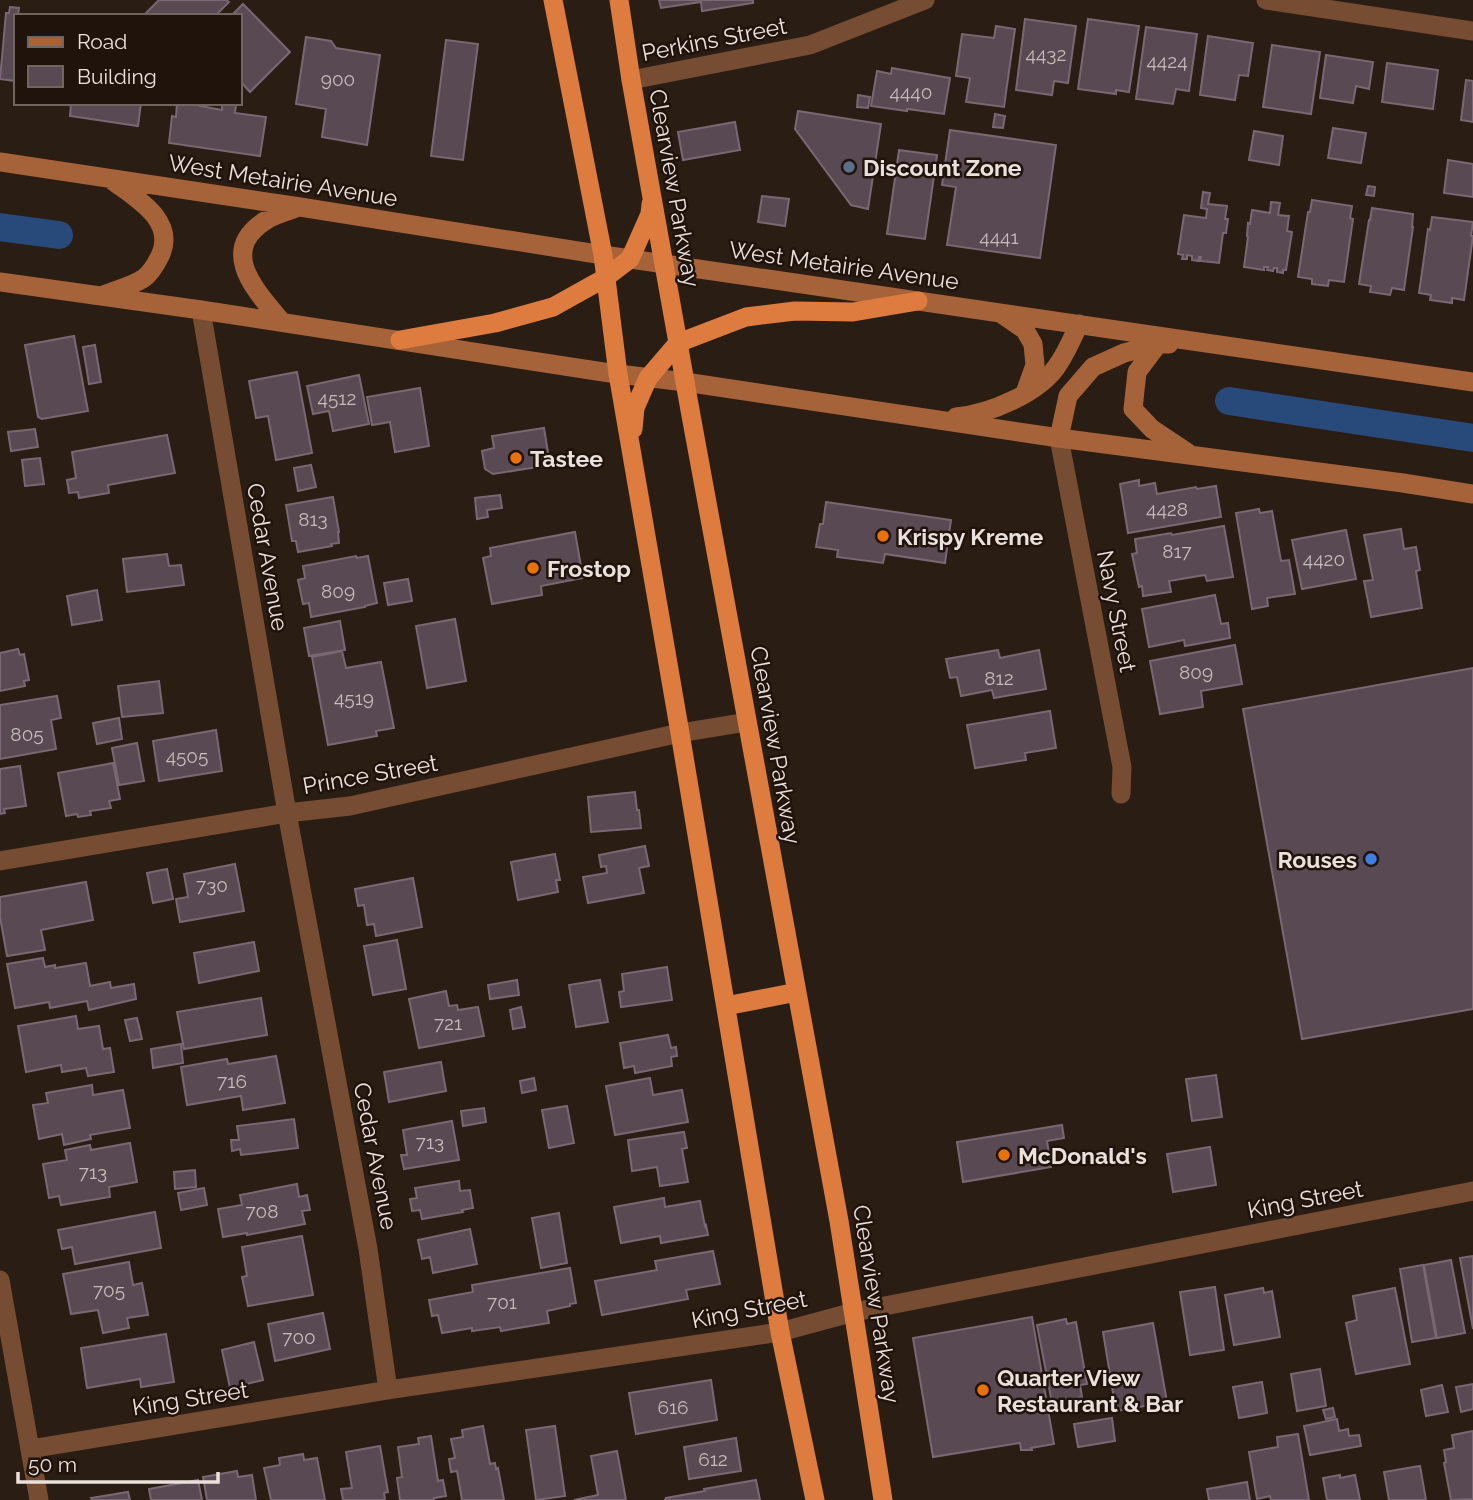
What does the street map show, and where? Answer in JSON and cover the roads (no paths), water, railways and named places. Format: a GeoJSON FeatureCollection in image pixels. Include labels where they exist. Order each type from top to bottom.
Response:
{"type":"FeatureCollection","features":[{"type":"Feature","properties":{"kind":"highway"},"geometry":{"type":"LineString","coordinates":[[553,0],[603,255],[618,374],[780,1332],[815,1500]]}},
{"type":"Feature","properties":{"kind":"highway","name":"Clearview Parkway"},"geometry":{"type":"LineString","coordinates":[[619,0],[685,382],[839,1221],[883,1500]]}},
{"type":"Feature","properties":{"kind":"highway"},"geometry":{"type":"LineString","coordinates":[[400,340],[495,323],[553,307],[605,278],[630,259],[650,214],[651,192]]}},
{"type":"Feature","properties":{"kind":"highway"},"geometry":{"type":"LineString","coordinates":[[631,450],[635,408],[648,378],[678,343],[746,317],[794,311],[853,312],[918,301]]}},
{"type":"Feature","properties":{"kind":"highway"},"geometry":{"type":"LineString","coordinates":[[726,1006],[797,992]]}},
{"type":"Feature","properties":{"kind":"main road","name":"West Metairie Avenue"},"geometry":{"type":"LineString","coordinates":[[0,162],[603,255],[1473,382]]}},
{"type":"Feature","properties":{"kind":"main road"},"geometry":{"type":"LineString","coordinates":[[103,295],[144,279],[162,252],[164,240],[160,224],[147,206],[109,178]]}},
{"type":"Feature","properties":{"kind":"main road"},"geometry":{"type":"LineString","coordinates":[[282,322],[254,289],[243,266],[242,252],[250,234],[268,219],[300,207]]}},
{"type":"Feature","properties":{"kind":"main road"},"geometry":{"type":"LineString","coordinates":[[0,282],[103,295],[1059,438],[1473,494]]}},
{"type":"Feature","properties":{"kind":"main road"},"geometry":{"type":"LineString","coordinates":[[1001,313],[1025,330],[1033,344],[1035,365],[1025,393]]}},
{"type":"Feature","properties":{"kind":"main road"},"geometry":{"type":"LineString","coordinates":[[934,419],[970,416],[1010,403],[1041,382],[1058,365],[1079,324]]}},
{"type":"Feature","properties":{"kind":"main road"},"geometry":{"type":"LineString","coordinates":[[1059,438],[1068,396],[1093,367],[1124,353],[1158,344],[1198,342]]}},
{"type":"Feature","properties":{"kind":"main road"},"geometry":{"type":"LineString","coordinates":[[1158,344],[1138,372],[1133,409],[1152,429],[1192,456]]}},
{"type":"Feature","properties":{"kind":"street","name":"Perkins Street"},"geometry":{"type":"LineString","coordinates":[[631,80],[810,45],[925,0]]}},
{"type":"Feature","properties":{"kind":"street"},"geometry":{"type":"LineString","coordinates":[[1266,0],[1473,31]]}},
{"type":"Feature","properties":{"kind":"street","name":"Cedar Avenue"},"geometry":{"type":"LineString","coordinates":[[201,310],[287,813],[368,1249],[388,1390]]}},
{"type":"Feature","properties":{"kind":"street","name":"Navy Street"},"geometry":{"type":"LineString","coordinates":[[1059,438],[1122,767],[1121,794]]}},
{"type":"Feature","properties":{"kind":"street","name":"Prince Street"},"geometry":{"type":"LineString","coordinates":[[0,861],[287,813],[350,806],[680,733],[747,722]]}},
{"type":"Feature","properties":{"kind":"street","name":"King Street"},"geometry":{"type":"LineString","coordinates":[[30,1449],[388,1390],[780,1332],[854,1312],[1473,1191]]}},
{"type":"Feature","properties":{"kind":"street"},"geometry":{"type":"LineString","coordinates":[[0,1280],[39,1500]]}},
{"type":"Feature","properties":{"kind":"waterway"},"geometry":{"type":"LineString","coordinates":[[0,227],[59,235]]}},
{"type":"Feature","properties":{"kind":"waterway"},"geometry":{"type":"LineString","coordinates":[[1229,401],[1473,438]]}},
{"type":"Feature","properties":{"kind":"place","name":"Discount Zone"},"geometry":{"type":"Point","coordinates":[849,167]}},
{"type":"Feature","properties":{"kind":"place","name":"Tastee"},"geometry":{"type":"Point","coordinates":[516,458]}},
{"type":"Feature","properties":{"kind":"place","name":"Krispy Kreme"},"geometry":{"type":"Point","coordinates":[883,536]}},
{"type":"Feature","properties":{"kind":"place","name":"Frostop"},"geometry":{"type":"Point","coordinates":[533,568]}},
{"type":"Feature","properties":{"kind":"place","name":"Rouses"},"geometry":{"type":"Point","coordinates":[1371,859]}},
{"type":"Feature","properties":{"kind":"place","name":"McDonald's"},"geometry":{"type":"Point","coordinates":[1004,1155]}},
{"type":"Feature","properties":{"kind":"place","name":"Quarter View Restaurant & Bar"},"geometry":{"type":"Point","coordinates":[983,1390]}}]}
